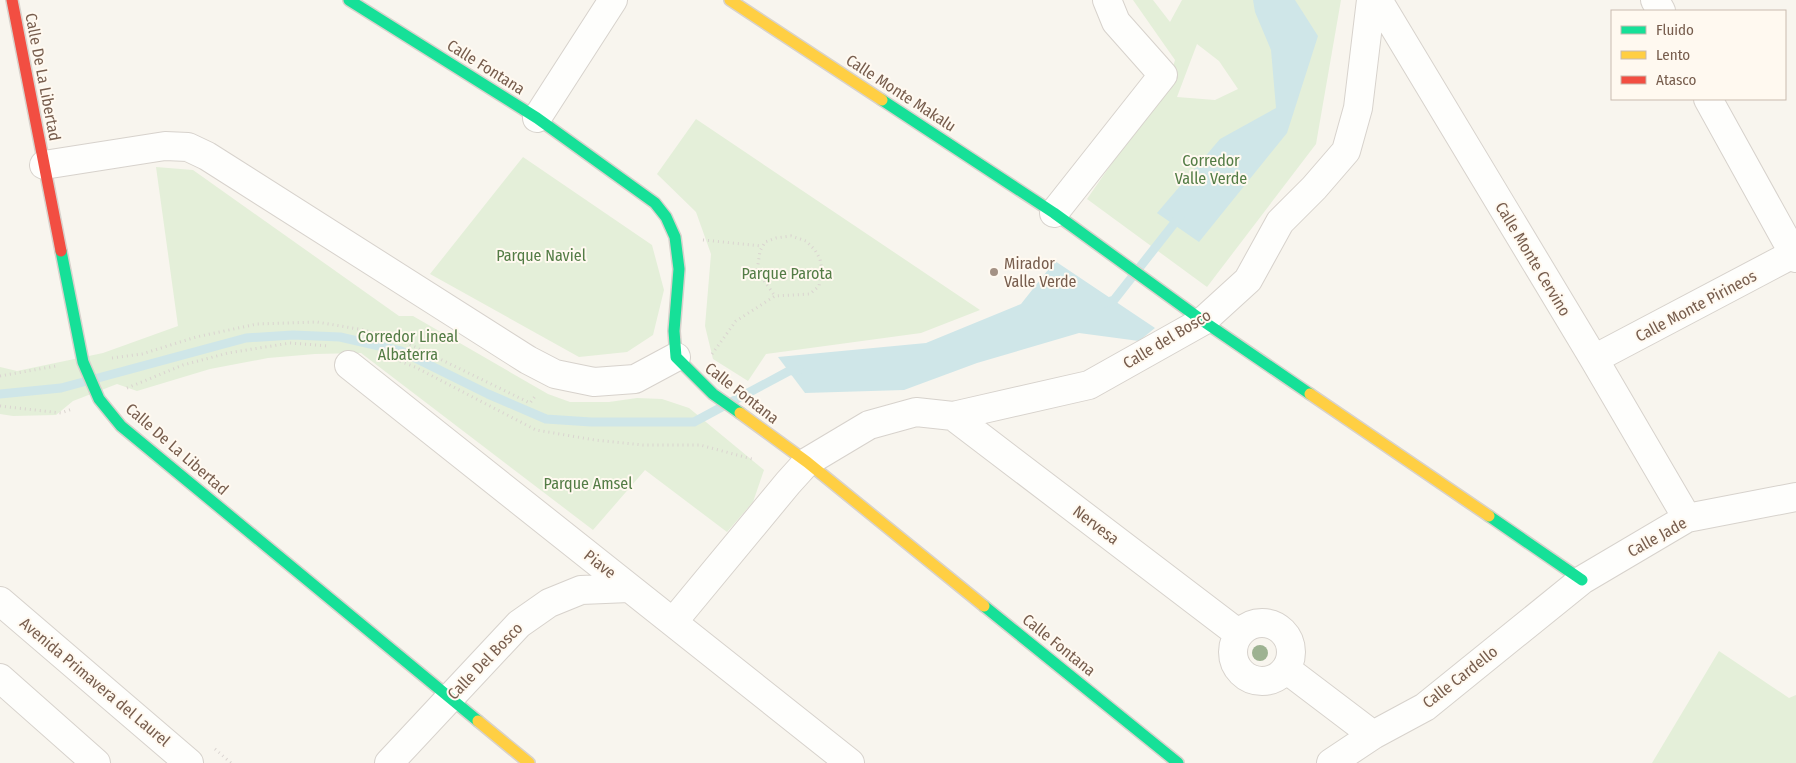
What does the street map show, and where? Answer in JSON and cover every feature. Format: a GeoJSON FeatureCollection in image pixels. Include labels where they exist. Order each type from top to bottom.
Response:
{"type":"FeatureCollection","features":[{"type":"Feature","properties":{"kind":"street","name":"Calle De La Libertad"},"geometry":{"type":"LineString","coordinates":[[12,0],[83,362],[100,399],[121,426],[529,763]]}},
{"type":"Feature","properties":{"kind":"street","name":"Calle Fontana"},"geometry":{"type":"LineString","coordinates":[[349,0],[537,118],[655,203],[666,217],[675,237],[679,269],[674,331],[676,357],[713,394],[807,462],[1178,763]]}},
{"type":"Feature","properties":{"kind":"street"},"geometry":{"type":"LineString","coordinates":[[537,118],[613,0]]}},
{"type":"Feature","properties":{"kind":"street","name":"Calle Monte Makalu"},"geometry":{"type":"LineString","coordinates":[[730,0],[1054,213],[1203,321],[1582,580]]}},
{"type":"Feature","properties":{"kind":"street"},"geometry":{"type":"LineString","coordinates":[[1054,213],[1163,75],[1111,11],[1085,0]]}},
{"type":"Feature","properties":{"kind":"street","name":"Calle del Bosco"},"geometry":{"type":"LineString","coordinates":[[673,622],[807,462],[869,425],[916,412],[953,416],[1088,385],[1203,321],[1248,280],[1280,222],[1314,188],[1346,151],[1358,108],[1371,0]]}},
{"type":"Feature","properties":{"kind":"street","name":"Calle Monte Cervino"},"geometry":{"type":"LineString","coordinates":[[1378,0],[1594,359],[1687,518]]}},
{"type":"Feature","properties":{"kind":"street"},"geometry":{"type":"LineString","coordinates":[[1709,100],[1795,254]]}},
{"type":"Feature","properties":{"kind":"street"},"geometry":{"type":"LineString","coordinates":[[44,165],[165,146],[188,147],[207,156],[528,360],[555,374],[594,382],[635,379],[676,357]]}},
{"type":"Feature","properties":{"kind":"street","name":"Calle Monte Pirineos"},"geometry":{"type":"LineString","coordinates":[[1594,359],[1795,254]]}},
{"type":"Feature","properties":{"kind":"street","name":"Piave"},"geometry":{"type":"LineString","coordinates":[[342,355],[629,588],[850,763]]}},
{"type":"Feature","properties":{"kind":"street","name":"Nervesa"},"geometry":{"type":"LineString","coordinates":[[953,416],[1239,634]]}},
{"type":"Feature","properties":{"kind":"street","name":"Calle Jade"},"geometry":{"type":"LineString","coordinates":[[1582,580],[1687,518],[1796,498]]}},
{"type":"Feature","properties":{"kind":"street","name":"Calle Cardello"},"geometry":{"type":"LineString","coordinates":[[1331,763],[1373,735],[1425,707],[1582,580]]}},
{"type":"Feature","properties":{"kind":"street","name":"Calle Del Bosco"},"geometry":{"type":"LineString","coordinates":[[389,763],[519,624],[549,603],[581,590],[629,588]]}},
{"type":"Feature","properties":{"kind":"street","name":"Avenida Primavera del Laurel"},"geometry":{"type":"LineString","coordinates":[[0,602],[189,763]]}},
{"type":"Feature","properties":{"kind":"street"},"geometry":{"type":"LineString","coordinates":[[1263,622],[1281,629],[1287,636],[1292,654],[1286,669],[1276,677],[1268,680],[1248,677],[1240,671],[1235,663],[1234,643],[1239,634],[1245,628],[1263,622]]}},
{"type":"Feature","properties":{"kind":"street"},"geometry":{"type":"LineString","coordinates":[[1286,669],[1373,735]]}},
{"type":"Feature","properties":{"kind":"street"},"geometry":{"type":"LineString","coordinates":[[0,678],[96,763]]}},
{"type":"Feature","properties":{"kind":"path"},"geometry":{"type":"LineString","coordinates":[[695,377],[736,321],[775,296],[810,294],[819,286],[822,270],[820,259],[806,241],[791,236],[770,240],[762,246],[757,271],[775,296]]}},
{"type":"Feature","properties":{"kind":"path"},"geometry":{"type":"LineString","coordinates":[[675,237],[762,246]]}},
{"type":"Feature","properties":{"kind":"path"},"geometry":{"type":"LineString","coordinates":[[0,406],[61,413],[183,365],[228,353],[290,343],[342,355]]}},
{"type":"Feature","properties":{"kind":"path"},"geometry":{"type":"LineString","coordinates":[[380,354],[415,367],[536,430],[595,440],[643,445],[700,445],[756,460],[788,483]]}},
{"type":"Feature","properties":{"kind":"path"},"geometry":{"type":"LineString","coordinates":[[0,376],[83,362]]}},
{"type":"Feature","properties":{"kind":"green space","name":"Corredor Valle Verde"},"geometry":{"type":"Polygon","coordinates":[[[1133,0],[1153,0],[1170,22],[1182,0],[1341,0],[1316,144],[1207,287],[1087,199],[1169,81],[1175,60],[1133,0]],[[1197,44],[1177,97],[1215,100],[1238,89],[1219,61],[1197,44]]]}},
{"type":"Feature","properties":{"kind":"green space","name":"Parque Parota"},"geometry":{"type":"Polygon","coordinates":[[[696,119],[980,310],[921,333],[766,354],[748,381],[713,359],[705,326],[711,254],[696,212],[657,174],[696,119]]]}},
{"type":"Feature","properties":{"kind":"green space","name":"Parque Naviel"},"geometry":{"type":"Polygon","coordinates":[[[523,157],[652,245],[664,290],[653,335],[627,352],[579,357],[430,274],[523,157]]]}},
{"type":"Feature","properties":{"kind":"green space"},"geometry":{"type":"Polygon","coordinates":[[[156,167],[193,170],[399,316],[413,316],[548,394],[570,402],[609,402],[637,398],[662,399],[689,408],[764,470],[753,502],[727,532],[645,470],[593,530],[361,353],[268,358],[210,369],[137,391],[117,384],[73,401],[56,415],[13,416],[0,414],[0,367],[17,371],[103,353],[178,326],[156,167]]]}},
{"type":"Feature","properties":{"kind":"green space"},"geometry":{"type":"Polygon","coordinates":[[[1719,651],[1789,698],[1796,695],[1796,763],[1652,763],[1719,651]]]}},
{"type":"Feature","properties":{"kind":"water"},"geometry":{"type":"Polygon","coordinates":[[[1253,0],[1295,0],[1318,36],[1287,133],[1199,242],[1157,213],[1220,139],[1276,108],[1271,50],[1255,12],[1253,0]]]}},
{"type":"Feature","properties":{"kind":"water"},"geometry":{"type":"Polygon","coordinates":[[[1055,261],[1155,328],[1139,341],[1079,333],[977,363],[904,390],[805,393],[778,357],[926,343],[1021,304],[1055,261]]]}},
{"type":"Feature","properties":{"kind":"waterway"},"geometry":{"type":"LineString","coordinates":[[1105,303],[1114,300],[1180,216]]}},
{"type":"Feature","properties":{"kind":"waterway"},"geometry":{"type":"LineString","coordinates":[[0,394],[61,388],[246,338],[293,335],[340,337],[401,351],[488,394],[546,419],[591,422],[694,422],[789,371],[799,370]]}},
{"type":"Feature","properties":{"kind":"traffic: fast"},"geometry":{"type":"LineString","coordinates":[[349,0],[537,118],[655,203],[666,217],[675,237],[679,269],[674,331],[676,357],[713,394],[740,413]]}},
{"type":"Feature","properties":{"kind":"traffic: fast"},"geometry":{"type":"LineString","coordinates":[[882,100],[1054,213],[1203,321],[1310,394]]}},
{"type":"Feature","properties":{"kind":"traffic: fast"},"geometry":{"type":"LineString","coordinates":[[61,251],[83,362],[99,399],[121,426],[478,721]]}},
{"type":"Feature","properties":{"kind":"traffic: fast"},"geometry":{"type":"LineString","coordinates":[[1489,516],[1582,580]]}},
{"type":"Feature","properties":{"kind":"traffic: fast"},"geometry":{"type":"LineString","coordinates":[[984,606],[1178,763]]}},
{"type":"Feature","properties":{"kind":"traffic: slow"},"geometry":{"type":"LineString","coordinates":[[730,0],[882,100]]}},
{"type":"Feature","properties":{"kind":"traffic: slow"},"geometry":{"type":"LineString","coordinates":[[1310,394],[1489,516]]}},
{"type":"Feature","properties":{"kind":"traffic: slow"},"geometry":{"type":"LineString","coordinates":[[740,413],[807,462],[984,606]]}},
{"type":"Feature","properties":{"kind":"traffic: slow"},"geometry":{"type":"LineString","coordinates":[[478,721],[529,763]]}},
{"type":"Feature","properties":{"kind":"traffic: jam"},"geometry":{"type":"LineString","coordinates":[[12,0],[61,251]]}},
{"type":"Feature","properties":{"kind":"place","name":"Mirador Valle Verde"},"geometry":{"type":"Point","coordinates":[994,272]}},
{"type":"Feature","properties":{"kind":"park label","name":"Corredor Lineal Albaterra"},"geometry":{"type":"Point","coordinates":[408,345]}},
{"type":"Feature","properties":{"kind":"park label","name":"Parque Amsel"},"geometry":{"type":"Point","coordinates":[588,483]}}]}
